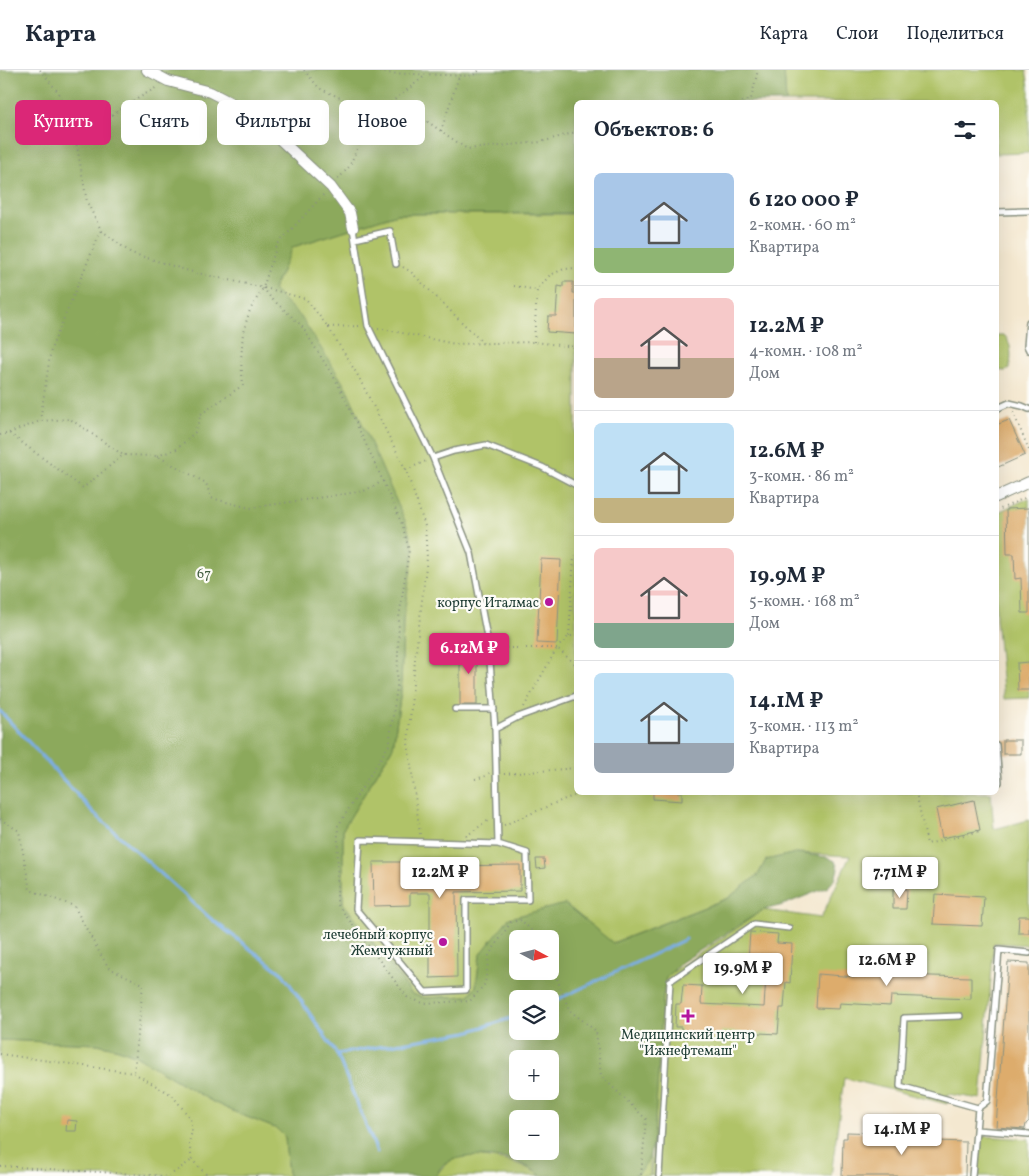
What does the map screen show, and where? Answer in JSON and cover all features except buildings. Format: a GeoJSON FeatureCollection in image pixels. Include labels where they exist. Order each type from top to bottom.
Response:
{"type":"FeatureCollection","features":[{"type":"Feature","properties":{"kind":"street"},"geometry":{"type":"LineString","coordinates":[[147,70],[168,81],[210,92],[253,114],[331,187],[350,213],[353,228]]}},
{"type":"Feature","properties":{"kind":"street"},"geometry":{"type":"LineString","coordinates":[[999,496],[1029,482]]}},
{"type":"Feature","properties":{"kind":"lane"},"geometry":{"type":"LineString","coordinates":[[999,212],[1029,211]]}},
{"type":"Feature","properties":{"kind":"lane"},"geometry":{"type":"LineString","coordinates":[[353,228],[368,326],[433,458],[471,553],[489,648],[495,729],[498,844]]}},
{"type":"Feature","properties":{"kind":"lane"},"geometry":{"type":"LineString","coordinates":[[355,239],[390,231],[396,264]]}},
{"type":"Feature","properties":{"kind":"lane"},"geometry":{"type":"LineString","coordinates":[[1029,322],[1027,346],[1029,350]]}},
{"type":"Feature","properties":{"kind":"lane"},"geometry":{"type":"LineString","coordinates":[[999,408],[1009,403],[1029,409]]}},
{"type":"Feature","properties":{"kind":"lane"},"geometry":{"type":"LineString","coordinates":[[433,458],[454,451],[486,445],[542,467],[574,484]]}},
{"type":"Feature","properties":{"kind":"lane"},"geometry":{"type":"LineString","coordinates":[[495,729],[518,717],[574,697]]}},
{"type":"Feature","properties":{"kind":"lane"},"geometry":{"type":"LineString","coordinates":[[455,709],[494,709]]}},
{"type":"Feature","properties":{"kind":"lane"},"geometry":{"type":"LineString","coordinates":[[360,840],[454,844],[498,844],[527,853],[528,900],[466,900],[466,990],[425,992],[356,909],[360,840]]}},
{"type":"Feature","properties":{"kind":"lane"},"geometry":{"type":"LineString","coordinates":[[659,1176],[670,981],[754,924],[789,928]]}},
{"type":"Feature","properties":{"kind":"lane"},"geometry":{"type":"LineString","coordinates":[[972,1176],[978,1108],[987,1101],[999,950],[1029,953]]}},
{"type":"Feature","properties":{"kind":"lane"},"geometry":{"type":"LineString","coordinates":[[960,1016],[904,1018],[900,1086],[978,1108]]}},
{"type":"Feature","properties":{"kind":"lane"},"geometry":{"type":"LineString","coordinates":[[976,1130],[1029,1134]]}},
{"type":"Feature","properties":{"kind":"path"},"geometry":{"type":"LineString","coordinates":[[40,70],[59,93],[62,100]]}},
{"type":"Feature","properties":{"kind":"path"},"geometry":{"type":"LineString","coordinates":[[304,70],[319,88],[345,100]]}},
{"type":"Feature","properties":{"kind":"path"},"geometry":{"type":"LineString","coordinates":[[375,70],[382,73],[459,76],[472,76],[480,70]]}},
{"type":"Feature","properties":{"kind":"path"},"geometry":{"type":"LineString","coordinates":[[472,70],[472,76]]}},
{"type":"Feature","properties":{"kind":"path"},"geometry":{"type":"LineString","coordinates":[[748,100],[751,99],[758,70]]}},
{"type":"Feature","properties":{"kind":"path"},"geometry":{"type":"LineString","coordinates":[[394,100],[426,75]]}},
{"type":"Feature","properties":{"kind":"path"},"geometry":{"type":"LineString","coordinates":[[441,131],[459,76]]}},
{"type":"Feature","properties":{"kind":"path"},"geometry":{"type":"LineString","coordinates":[[111,116],[168,81]]}},
{"type":"Feature","properties":{"kind":"path"},"geometry":{"type":"LineString","coordinates":[[425,120],[467,149],[541,142],[574,133]]}},
{"type":"Feature","properties":{"kind":"path"},"geometry":{"type":"LineString","coordinates":[[76,145],[86,202],[101,230],[132,252],[189,271],[306,299],[328,328],[357,374],[406,470],[425,526],[426,542],[408,743],[421,842]]}},
{"type":"Feature","properties":{"kind":"path"},"geometry":{"type":"LineString","coordinates":[[0,435],[9,434],[40,421],[70,419],[123,455],[157,456],[177,449],[195,432],[201,414],[243,385],[241,361],[243,332],[250,310],[263,288],[277,245],[349,167],[359,145]]}},
{"type":"Feature","properties":{"kind":"path"},"geometry":{"type":"LineString","coordinates":[[40,421],[51,349],[101,230]]}},
{"type":"Feature","properties":{"kind":"path"},"geometry":{"type":"LineString","coordinates":[[396,264],[411,272],[484,343]]}},
{"type":"Feature","properties":{"kind":"path"},"geometry":{"type":"LineString","coordinates":[[534,342],[537,290],[550,275],[564,268],[574,268]]}},
{"type":"Feature","properties":{"kind":"path"},"geometry":{"type":"LineString","coordinates":[[514,286],[537,290]]}},
{"type":"Feature","properties":{"kind":"path"},"geometry":{"type":"LineString","coordinates":[[263,288],[271,298],[301,325],[338,384],[402,524],[408,550],[399,618],[397,687],[389,745],[338,826],[337,904],[407,997],[423,1003],[470,1001],[485,984],[489,955],[511,922],[522,920],[531,930]]}},
{"type":"Feature","properties":{"kind":"path"},"geometry":{"type":"LineString","coordinates":[[328,328],[368,326],[455,344],[534,342],[574,346]]}},
{"type":"Feature","properties":{"kind":"path"},"geometry":{"type":"LineString","coordinates":[[1009,403],[1029,450]]}},
{"type":"Feature","properties":{"kind":"path"},"geometry":{"type":"LineString","coordinates":[[9,434],[83,488],[123,455]]}},
{"type":"Feature","properties":{"kind":"path"},"geometry":{"type":"LineString","coordinates":[[157,456],[206,484],[211,498],[250,508],[364,491],[383,482]]}},
{"type":"Feature","properties":{"kind":"path"},"geometry":{"type":"LineString","coordinates":[[406,470],[433,458]]}},
{"type":"Feature","properties":{"kind":"path"},"geometry":{"type":"LineString","coordinates":[[999,509],[1029,496]]}},
{"type":"Feature","properties":{"kind":"path"},"geometry":{"type":"LineString","coordinates":[[518,717],[557,648],[569,636],[574,557]]}},
{"type":"Feature","properties":{"kind":"path"},"geometry":{"type":"LineString","coordinates":[[569,636],[574,636]]}},
{"type":"Feature","properties":{"kind":"path"},"geometry":{"type":"LineString","coordinates":[[489,648],[557,648],[574,663]]}},
{"type":"Feature","properties":{"kind":"path"},"geometry":{"type":"LineString","coordinates":[[475,779],[486,776],[496,766]]}},
{"type":"Feature","properties":{"kind":"path"},"geometry":{"type":"LineString","coordinates":[[496,774],[574,768]]}},
{"type":"Feature","properties":{"kind":"path"},"geometry":{"type":"LineString","coordinates":[[497,827],[576,795]]}},
{"type":"Feature","properties":{"kind":"path"},"geometry":{"type":"LineString","coordinates":[[917,795],[927,844],[980,831]]}},
{"type":"Feature","properties":{"kind":"path"},"geometry":{"type":"LineString","coordinates":[[454,844],[497,815]]}},
{"type":"Feature","properties":{"kind":"path"},"geometry":{"type":"LineString","coordinates":[[0,819],[19,831],[30,890],[74,906],[109,968],[143,984],[134,1073]]}},
{"type":"Feature","properties":{"kind":"path"},"geometry":{"type":"LineString","coordinates":[[557,980],[569,1010],[596,1031],[601,1076],[646,1119],[641,1176]]}},
{"type":"Feature","properties":{"kind":"path"},"geometry":{"type":"LineString","coordinates":[[0,1054],[134,1073],[172,1095],[190,1118],[192,1131],[189,1144],[192,1160],[208,1176]]}},
{"type":"Feature","properties":{"kind":"path"},"geometry":{"type":"LineString","coordinates":[[168,1176],[192,1160]]}},
{"type":"Feature","properties":{"kind":"path"},"geometry":{"type":"LineString","coordinates":[[0,1166],[165,1176]]}},
{"type":"Feature","properties":{"kind":"green space","name":"67"},"geometry":{"type":"Polygon","coordinates":[[[0,70],[784,70],[786,100],[574,100],[574,213],[397,214],[293,247],[273,290],[301,317],[347,389],[406,523],[414,550],[403,620],[401,691],[393,747],[343,829],[343,903],[412,994],[424,998],[468,996],[476,987],[480,955],[509,918],[565,904],[613,943],[728,898],[758,875],[766,860],[796,853],[827,857],[835,861],[838,869],[835,879],[828,887],[783,905],[763,910],[682,962],[666,978],[663,997],[654,1138],[646,1164],[634,1176],[541,1176],[517,1162],[480,1156],[452,1160],[442,1166],[436,1176],[288,1176],[285,1137],[277,1129],[213,1102],[134,1055],[98,1044],[0,1040],[0,90],[2,84],[0,82],[0,70]]]}},
{"type":"Feature","properties":{"kind":"green space"},"geometry":{"type":"Polygon","coordinates":[[[784,70],[1026,70],[1029,87],[1029,153],[999,154],[999,100],[786,100],[784,70]]]}},
{"type":"Feature","properties":{"kind":"green space"},"geometry":{"type":"Polygon","coordinates":[[[397,214],[574,214],[574,795],[991,795],[994,829],[1029,820],[1029,945],[994,943],[981,1099],[948,1094],[947,1104],[844,1078],[831,1176],[651,1176],[664,978],[763,910],[821,918],[850,856],[796,853],[766,860],[758,875],[728,898],[612,943],[565,904],[522,930],[509,930],[509,938],[480,955],[476,987],[468,996],[424,998],[412,994],[343,903],[343,829],[393,747],[401,691],[403,620],[273,290],[293,247],[397,214]]]}},
{"type":"Feature","properties":{"kind":"green space"},"geometry":{"type":"Polygon","coordinates":[[[999,335],[1004,335],[1007,338],[1010,346],[1010,365],[1009,369],[999,370],[999,335]]]}},
{"type":"Feature","properties":{"kind":"green space"},"geometry":{"type":"Polygon","coordinates":[[[1029,498],[1029,698],[1004,699],[999,649],[999,512],[1029,498]]]}},
{"type":"Feature","properties":{"kind":"green space"},"geometry":{"type":"Polygon","coordinates":[[[0,1040],[98,1044],[134,1055],[213,1102],[277,1129],[285,1137],[288,1176],[0,1176],[0,1040]]]}},
{"type":"Feature","properties":{"kind":"green space"},"geometry":{"type":"Polygon","coordinates":[[[981,1136],[1029,1139],[1029,1176],[978,1176],[981,1136]]]}},
{"type":"Feature","properties":{"kind":"green space"},"geometry":{"type":"Polygon","coordinates":[[[650,1152],[650,1176],[634,1176],[642,1169],[650,1152]]]}},
{"type":"Feature","properties":{"kind":"green space"},"geometry":{"type":"Polygon","coordinates":[[[472,1156],[516,1163],[541,1176],[436,1176],[447,1163],[472,1156]]]}},
{"type":"Feature","properties":{"kind":"waterway"},"geometry":{"type":"LineString","coordinates":[[0,711],[95,814],[210,918],[283,974],[337,1054],[377,1152]]}},
{"type":"Feature","properties":{"kind":"waterway"},"geometry":{"type":"LineString","coordinates":[[559,999],[686,939]]}},
{"type":"Feature","properties":{"kind":"waterway"},"geometry":{"type":"LineString","coordinates":[[337,1054],[467,1032],[509,1019]]}},
{"type":"Feature","properties":{"kind":"place","name":"корпус Италмас"},"geometry":{"type":"Point","coordinates":[549,602]}},
{"type":"Feature","properties":{"kind":"place","name":"лечебный корпус Жемчужный"},"geometry":{"type":"Point","coordinates":[443,942]}},
{"type":"Feature","properties":{"kind":"place","name":"Медицинский центр \"Ижнефтемаш\""},"geometry":{"type":"Point","coordinates":[688,1016]}}]}
